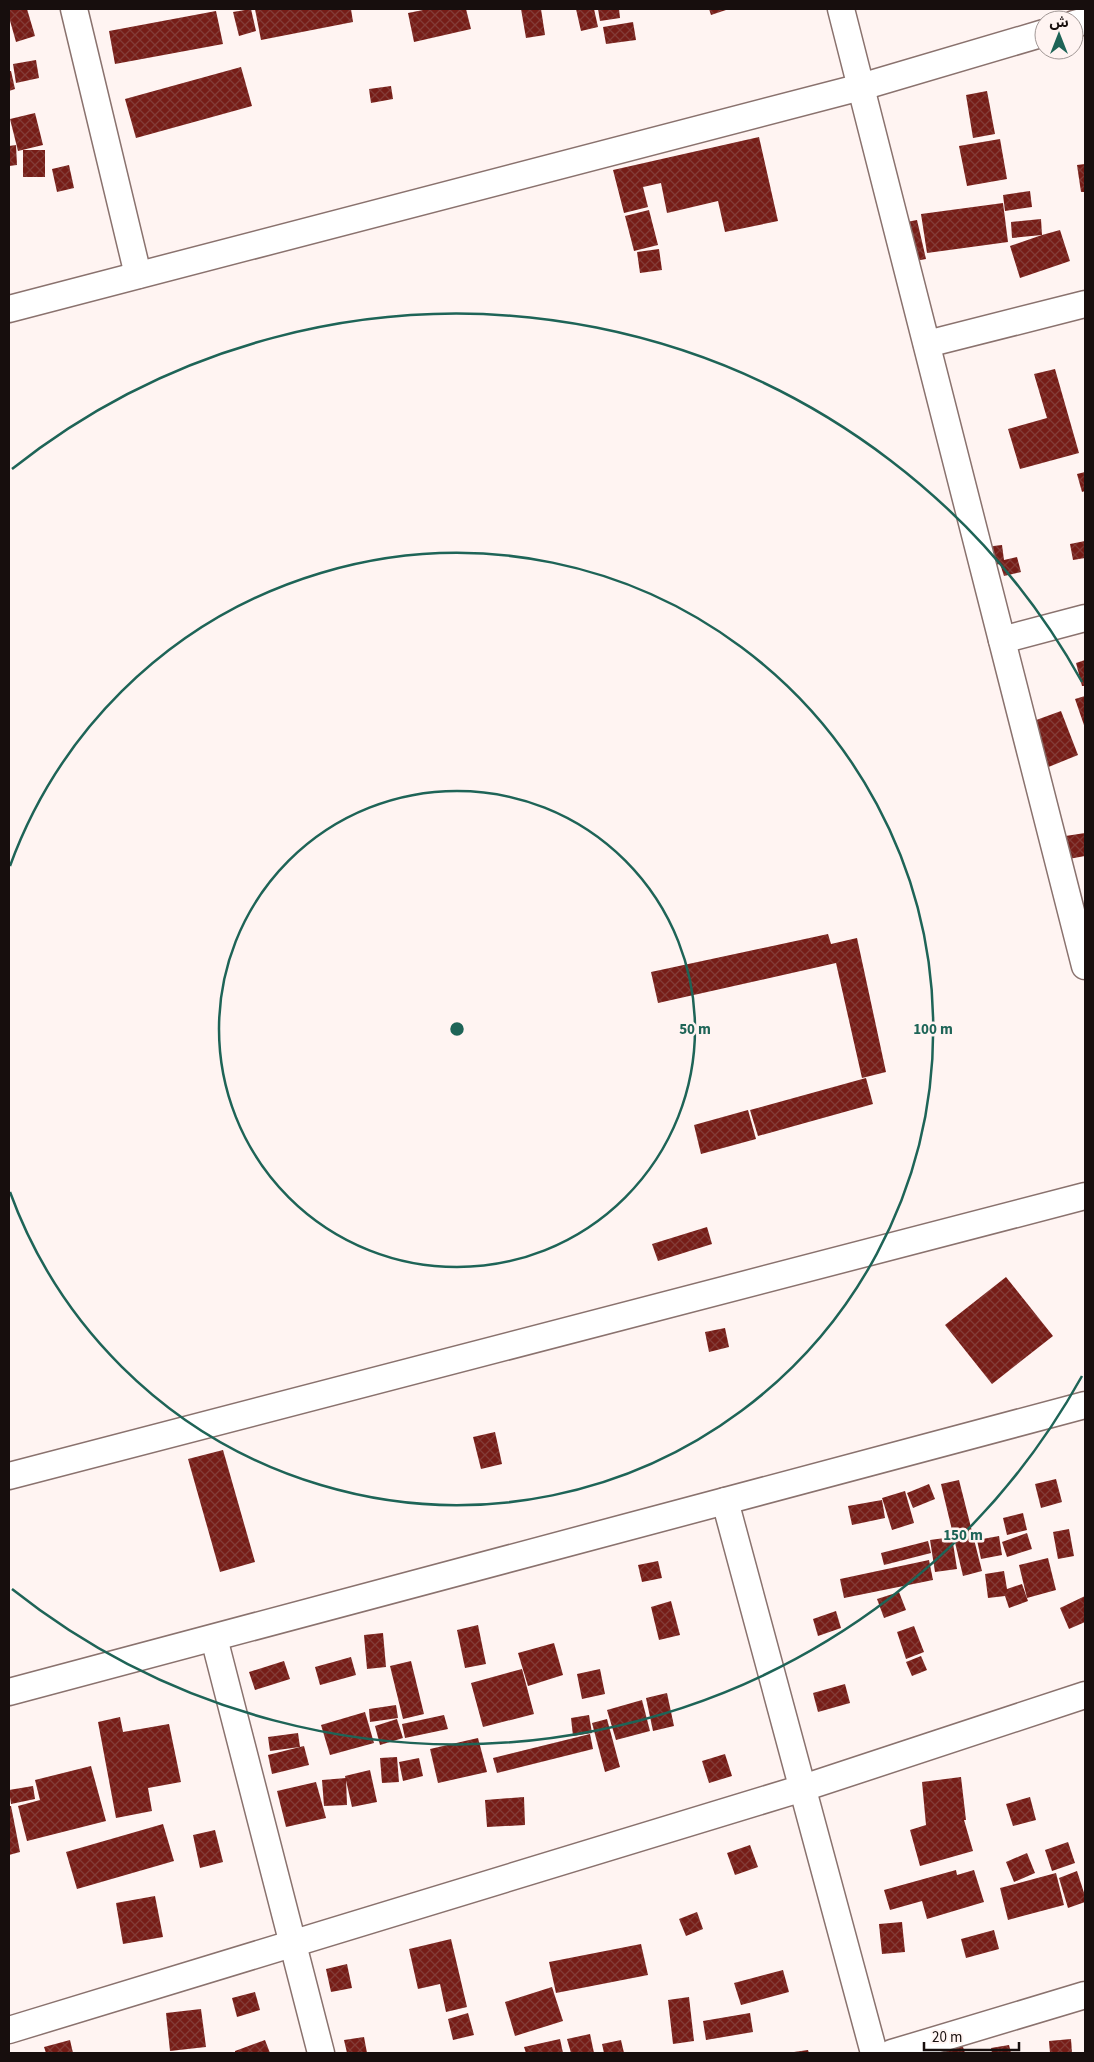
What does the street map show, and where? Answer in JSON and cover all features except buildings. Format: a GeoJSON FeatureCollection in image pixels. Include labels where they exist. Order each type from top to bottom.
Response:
{"type":"FeatureCollection","features":[{"type":"Feature","properties":{"kind":"street"},"geometry":{"type":"LineString","coordinates":[[74,9],[138,275]]}},
{"type":"Feature","properties":{"kind":"street"},"geometry":{"type":"LineString","coordinates":[[841,9],[1002,640],[1082,936],[1085,966]]}},
{"type":"Feature","properties":{"kind":"street"},"geometry":{"type":"LineString","coordinates":[[9,309],[861,87],[1034,36]]}},
{"type":"Feature","properties":{"kind":"street"},"geometry":{"type":"LineString","coordinates":[[927,344],[1085,304]]}},
{"type":"Feature","properties":{"kind":"street"},"geometry":{"type":"LineString","coordinates":[[1002,640],[1085,618]]}},
{"type":"Feature","properties":{"kind":"street"},"geometry":{"type":"LineString","coordinates":[[9,1476],[1085,1196]]}},
{"type":"Feature","properties":{"kind":"street"},"geometry":{"type":"LineString","coordinates":[[9,1692],[1085,1405]]}},
{"type":"Feature","properties":{"kind":"street"},"geometry":{"type":"LineString","coordinates":[[725,1501],[874,2053]]}},
{"type":"Feature","properties":{"kind":"street"},"geometry":{"type":"LineString","coordinates":[[214,1638],[321,2053]]}},
{"type":"Feature","properties":{"kind":"street"},"geometry":{"type":"LineString","coordinates":[[9,2030],[803,1788],[1085,1695]]}},
{"type":"Feature","properties":{"kind":"street"},"geometry":{"type":"LineString","coordinates":[[892,2053],[1085,1995]]}}]}
